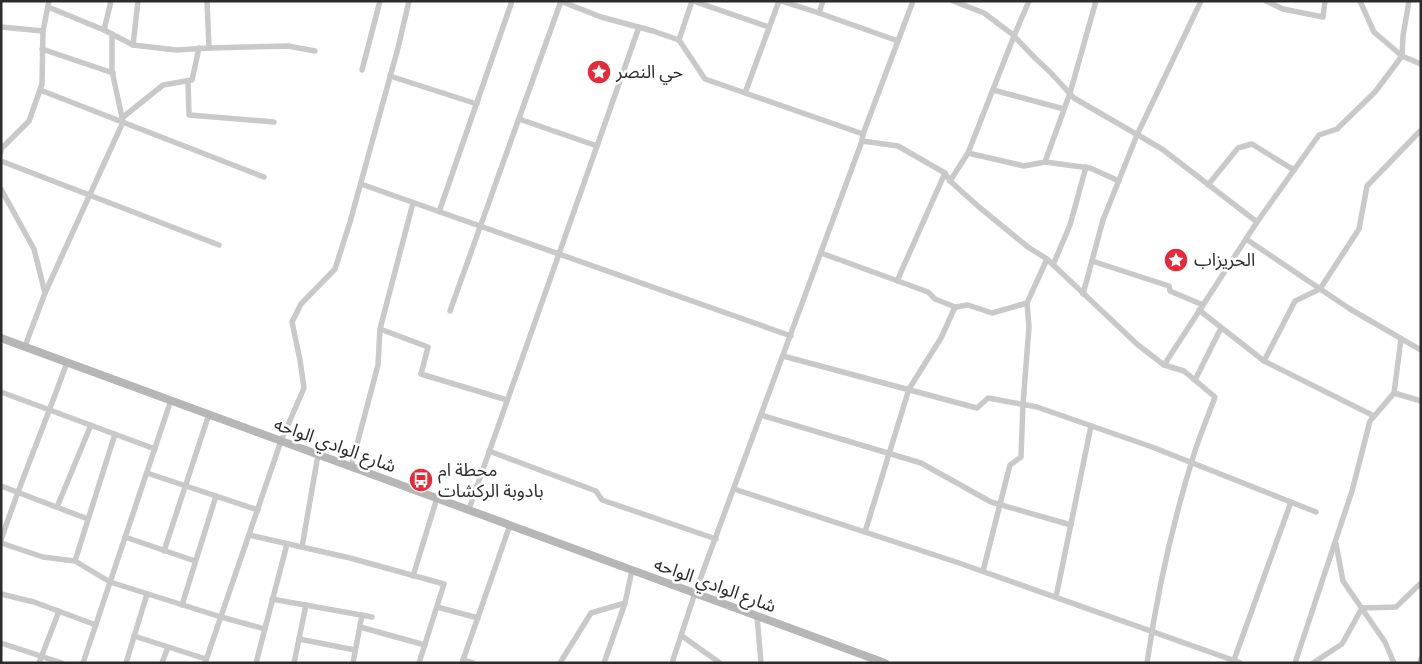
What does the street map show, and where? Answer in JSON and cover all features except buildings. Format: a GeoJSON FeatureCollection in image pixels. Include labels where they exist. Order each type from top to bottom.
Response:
{"type":"FeatureCollection","features":[{"type":"Feature","properties":{"kind":"main road","name":"شارع الوادي الواحه"},"geometry":{"type":"LineString","coordinates":[[1,338],[884,663]]}},
{"type":"Feature","properties":{"kind":"street"},"geometry":{"type":"LineString","coordinates":[[104,30],[111,1]]}},
{"type":"Feature","properties":{"kind":"street"},"geometry":{"type":"LineString","coordinates":[[133,45],[138,1]]}},
{"type":"Feature","properties":{"kind":"street"},"geometry":{"type":"LineString","coordinates":[[207,1],[209,48]]}},
{"type":"Feature","properties":{"kind":"street"},"geometry":{"type":"LineString","coordinates":[[362,70],[380,1]]}},
{"type":"Feature","properties":{"kind":"street"},"geometry":{"type":"LineString","coordinates":[[134,636],[206,661],[281,441],[304,388],[292,322],[301,304],[335,269],[390,76],[409,1]]}},
{"type":"Feature","properties":{"kind":"street"},"geometry":{"type":"LineString","coordinates":[[439,212],[512,1]]}},
{"type":"Feature","properties":{"kind":"street"},"geometry":{"type":"LineString","coordinates":[[450,311],[561,1],[601,17],[678,40],[705,79],[862,134]]}},
{"type":"Feature","properties":{"kind":"street"},"geometry":{"type":"LineString","coordinates":[[678,40],[692,1],[769,28]]}},
{"type":"Feature","properties":{"kind":"street"},"geometry":{"type":"LineString","coordinates":[[745,93],[780,1],[898,41]]}},
{"type":"Feature","properties":{"kind":"street"},"geometry":{"type":"LineString","coordinates":[[819,13],[823,1]]}},
{"type":"Feature","properties":{"kind":"street"},"geometry":{"type":"LineString","coordinates":[[672,663],[695,593],[762,415],[862,141],[862,134],[912,2],[906,1]]}},
{"type":"Feature","properties":{"kind":"street"},"geometry":{"type":"LineString","coordinates":[[952,1],[984,13],[1014,36],[1074,98],[1162,150],[1257,222]]}},
{"type":"Feature","properties":{"kind":"street"},"geometry":{"type":"LineString","coordinates":[[950,181],[968,153],[1029,1]]}},
{"type":"Feature","properties":{"kind":"street"},"geometry":{"type":"LineString","coordinates":[[1046,162],[1070,93],[1096,1]]}},
{"type":"Feature","properties":{"kind":"street"},"geometry":{"type":"LineString","coordinates":[[1083,294],[1103,220],[1138,135],[1201,1]]}},
{"type":"Feature","properties":{"kind":"street"},"geometry":{"type":"LineString","coordinates":[[1266,1],[1283,9],[1322,17],[1325,1]]}},
{"type":"Feature","properties":{"kind":"street"},"geometry":{"type":"LineString","coordinates":[[1360,1],[1374,32],[1402,56],[1421,64]]}},
{"type":"Feature","properties":{"kind":"street"},"geometry":{"type":"LineString","coordinates":[[1164,365],[1257,222],[1319,135],[1336,128],[1369,98],[1402,56],[1403,36],[1409,1]]}},
{"type":"Feature","properties":{"kind":"street"},"geometry":{"type":"LineString","coordinates":[[1,152],[29,121],[42,84],[43,31],[47,3],[133,45],[176,50],[288,46],[315,51]]}},
{"type":"Feature","properties":{"kind":"street"},"geometry":{"type":"LineString","coordinates":[[1,27],[43,31]]}},
{"type":"Feature","properties":{"kind":"street"},"geometry":{"type":"LineString","coordinates":[[469,509],[639,27]]}},
{"type":"Feature","properties":{"kind":"street"},"geometry":{"type":"LineString","coordinates":[[112,34],[112,73],[122,120]]}},
{"type":"Feature","properties":{"kind":"street"},"geometry":{"type":"LineString","coordinates":[[25,346],[45,293],[122,120],[163,85],[192,80],[199,48]]}},
{"type":"Feature","properties":{"kind":"street"},"geometry":{"type":"LineString","coordinates":[[42,49],[112,73]]}},
{"type":"Feature","properties":{"kind":"street"},"geometry":{"type":"LineString","coordinates":[[390,76],[477,104]]}},
{"type":"Feature","properties":{"kind":"street"},"geometry":{"type":"LineString","coordinates":[[188,81],[189,116],[274,122]]}},
{"type":"Feature","properties":{"kind":"street"},"geometry":{"type":"LineString","coordinates":[[40,90],[122,120],[264,177]]}},
{"type":"Feature","properties":{"kind":"street"},"geometry":{"type":"LineString","coordinates":[[993,90],[1064,109]]}},
{"type":"Feature","properties":{"kind":"street"},"geometry":{"type":"LineString","coordinates":[[519,119],[597,146]]}},
{"type":"Feature","properties":{"kind":"street"},"geometry":{"type":"LineString","coordinates":[[1264,361],[1295,301],[1320,289],[1358,229],[1367,186],[1421,130]]}},
{"type":"Feature","properties":{"kind":"street"},"geometry":{"type":"LineString","coordinates":[[862,141],[898,146],[946,173],[950,181],[979,207],[1047,259],[1138,345],[1164,365],[1184,371],[1215,396],[1191,463],[1163,576],[1147,663]]}},
{"type":"Feature","properties":{"kind":"street"},"geometry":{"type":"LineString","coordinates":[[1208,185],[1238,148],[1252,144],[1294,170]]}},
{"type":"Feature","properties":{"kind":"street"},"geometry":{"type":"LineString","coordinates":[[968,153],[1024,166],[1046,162],[1086,167],[1119,181]]}},
{"type":"Feature","properties":{"kind":"street"},"geometry":{"type":"LineString","coordinates":[[1,161],[219,245]]}},
{"type":"Feature","properties":{"kind":"street"},"geometry":{"type":"LineString","coordinates":[[1053,265],[1070,225],[1086,167]]}},
{"type":"Feature","properties":{"kind":"street"},"geometry":{"type":"LineString","coordinates":[[896,281],[946,173]]}},
{"type":"Feature","properties":{"kind":"street"},"geometry":{"type":"LineString","coordinates":[[360,184],[791,336]]}},
{"type":"Feature","properties":{"kind":"street"},"geometry":{"type":"LineString","coordinates":[[1,190],[34,249],[45,293]]}},
{"type":"Feature","properties":{"kind":"street"},"geometry":{"type":"LineString","coordinates":[[351,467],[378,365],[380,329],[414,203]]}},
{"type":"Feature","properties":{"kind":"street"},"geometry":{"type":"LineString","coordinates":[[1246,239],[1350,309],[1421,350]]}},
{"type":"Feature","properties":{"kind":"street"},"geometry":{"type":"LineString","coordinates":[[821,253],[928,292],[934,298],[954,307],[968,305],[992,313],[1027,303]]}},
{"type":"Feature","properties":{"kind":"street"},"geometry":{"type":"LineString","coordinates":[[983,571],[1010,465],[1021,457],[1029,327],[1027,303],[1047,259]]}},
{"type":"Feature","properties":{"kind":"street"},"geometry":{"type":"LineString","coordinates":[[1092,261],[1169,286],[1170,291],[1201,308],[1221,328],[1264,361],[1374,416]]}},
{"type":"Feature","properties":{"kind":"street"},"geometry":{"type":"LineString","coordinates":[[865,532],[909,390],[941,338],[954,307]]}},
{"type":"Feature","properties":{"kind":"street"},"geometry":{"type":"LineString","coordinates":[[1195,380],[1221,328]]}},
{"type":"Feature","properties":{"kind":"street"},"geometry":{"type":"LineString","coordinates":[[380,329],[428,347],[421,374],[507,400]]}},
{"type":"Feature","properties":{"kind":"street"},"geometry":{"type":"LineString","coordinates":[[1295,663],[1352,491],[1370,421],[1394,393],[1401,338]]}},
{"type":"Feature","properties":{"kind":"street"},"geometry":{"type":"LineString","coordinates":[[783,356],[977,408],[988,398],[1037,407],[1152,447],[1316,512]]}},
{"type":"Feature","properties":{"kind":"street"},"geometry":{"type":"LineString","coordinates":[[67,362],[17,492],[1,542],[43,557],[75,561],[110,582],[265,629]]}},
{"type":"Feature","properties":{"kind":"street"},"geometry":{"type":"LineString","coordinates":[[1,392],[155,449]]}},
{"type":"Feature","properties":{"kind":"street"},"geometry":{"type":"LineString","coordinates":[[1394,393],[1421,401]]}},
{"type":"Feature","properties":{"kind":"street"},"geometry":{"type":"LineString","coordinates":[[84,662],[171,400]]}},
{"type":"Feature","properties":{"kind":"street"},"geometry":{"type":"LineString","coordinates":[[164,551],[209,414]]}},
{"type":"Feature","properties":{"kind":"street"},"geometry":{"type":"LineString","coordinates":[[762,415],[921,463],[991,502],[1070,524]]}},
{"type":"Feature","properties":{"kind":"street"},"geometry":{"type":"LineString","coordinates":[[57,507],[91,425]]}},
{"type":"Feature","properties":{"kind":"street"},"geometry":{"type":"LineString","coordinates":[[1056,597],[1091,426]]}},
{"type":"Feature","properties":{"kind":"street"},"geometry":{"type":"LineString","coordinates":[[75,561],[115,434]]}},
{"type":"Feature","properties":{"kind":"street"},"geometry":{"type":"LineString","coordinates":[[489,451],[596,491],[602,500],[716,539]]}},
{"type":"Feature","properties":{"kind":"street"},"geometry":{"type":"LineString","coordinates":[[302,547],[318,455]]}},
{"type":"Feature","properties":{"kind":"street"},"geometry":{"type":"LineString","coordinates":[[147,473],[258,510]]}},
{"type":"Feature","properties":{"kind":"street"},"geometry":{"type":"LineString","coordinates":[[1,486],[88,519]]}},
{"type":"Feature","properties":{"kind":"street"},"geometry":{"type":"LineString","coordinates":[[734,490],[983,571],[1241,663]]}},
{"type":"Feature","properties":{"kind":"street"},"geometry":{"type":"LineString","coordinates":[[182,605],[216,496]]}},
{"type":"Feature","properties":{"kind":"street"},"geometry":{"type":"LineString","coordinates":[[413,576],[437,498]]}},
{"type":"Feature","properties":{"kind":"street"},"geometry":{"type":"LineString","coordinates":[[1234,660],[1291,502]]}},
{"type":"Feature","properties":{"kind":"street"},"geometry":{"type":"LineString","coordinates":[[473,663],[462,661],[510,525]]}},
{"type":"Feature","properties":{"kind":"street"},"geometry":{"type":"LineString","coordinates":[[249,535],[350,558],[444,584],[419,663]]}},
{"type":"Feature","properties":{"kind":"street"},"geometry":{"type":"LineString","coordinates":[[125,537],[195,562]]}},
{"type":"Feature","properties":{"kind":"street"},"geometry":{"type":"LineString","coordinates":[[1336,542],[1343,581],[1385,642],[1394,663]]}},
{"type":"Feature","properties":{"kind":"street"},"geometry":{"type":"LineString","coordinates":[[256,663],[287,544]]}},
{"type":"Feature","properties":{"kind":"street"},"geometry":{"type":"LineString","coordinates":[[604,663],[624,603],[632,570]]}},
{"type":"Feature","properties":{"kind":"street"},"geometry":{"type":"LineString","coordinates":[[1362,608],[1396,607],[1421,583]]}},
{"type":"Feature","properties":{"kind":"street"},"geometry":{"type":"LineString","coordinates":[[1,594],[34,602],[96,625]]}},
{"type":"Feature","properties":{"kind":"street"},"geometry":{"type":"LineString","coordinates":[[126,663],[147,594]]}},
{"type":"Feature","properties":{"kind":"street"},"geometry":{"type":"LineString","coordinates":[[272,599],[372,618]]}},
{"type":"Feature","properties":{"kind":"street"},"geometry":{"type":"LineString","coordinates":[[560,663],[591,613],[624,603]]}},
{"type":"Feature","properties":{"kind":"street"},"geometry":{"type":"LineString","coordinates":[[294,663],[306,605]]}},
{"type":"Feature","properties":{"kind":"street"},"geometry":{"type":"LineString","coordinates":[[437,607],[478,618]]}},
{"type":"Feature","properties":{"kind":"street"},"geometry":{"type":"LineString","coordinates":[[1312,663],[1342,644],[1362,608]]}},
{"type":"Feature","properties":{"kind":"street"},"geometry":{"type":"LineString","coordinates":[[39,663],[59,611]]}},
{"type":"Feature","properties":{"kind":"street"},"geometry":{"type":"LineString","coordinates":[[353,663],[362,615]]}},
{"type":"Feature","properties":{"kind":"street"},"geometry":{"type":"LineString","coordinates":[[756,616],[761,663]]}},
{"type":"Feature","properties":{"kind":"street"},"geometry":{"type":"LineString","coordinates":[[360,627],[424,645]]}},
{"type":"Feature","properties":{"kind":"street"},"geometry":{"type":"LineString","coordinates":[[682,636],[720,663]]}},
{"type":"Feature","properties":{"kind":"street"},"geometry":{"type":"LineString","coordinates":[[299,639],[355,650]]}},
{"type":"Feature","properties":{"kind":"street"},"geometry":{"type":"LineString","coordinates":[[1,643],[62,663]]}},
{"type":"Feature","properties":{"kind":"street"},"geometry":{"type":"LineString","coordinates":[[162,663],[168,647]]}},
{"type":"Feature","properties":{"kind":"street"},"geometry":{"type":"LineString","coordinates":[[1420,663],[1421,659]]}},
{"type":"Feature","properties":{"kind":"place","name":"حي النصر"},"geometry":{"type":"Point","coordinates":[599,72]}},
{"type":"Feature","properties":{"kind":"place","name":"الحريزاب"},"geometry":{"type":"Point","coordinates":[1176,260]}},
{"type":"Feature","properties":{"kind":"place","name":"محطة ام بادوبة الركشات"},"geometry":{"type":"Point","coordinates":[421,480]}}]}
